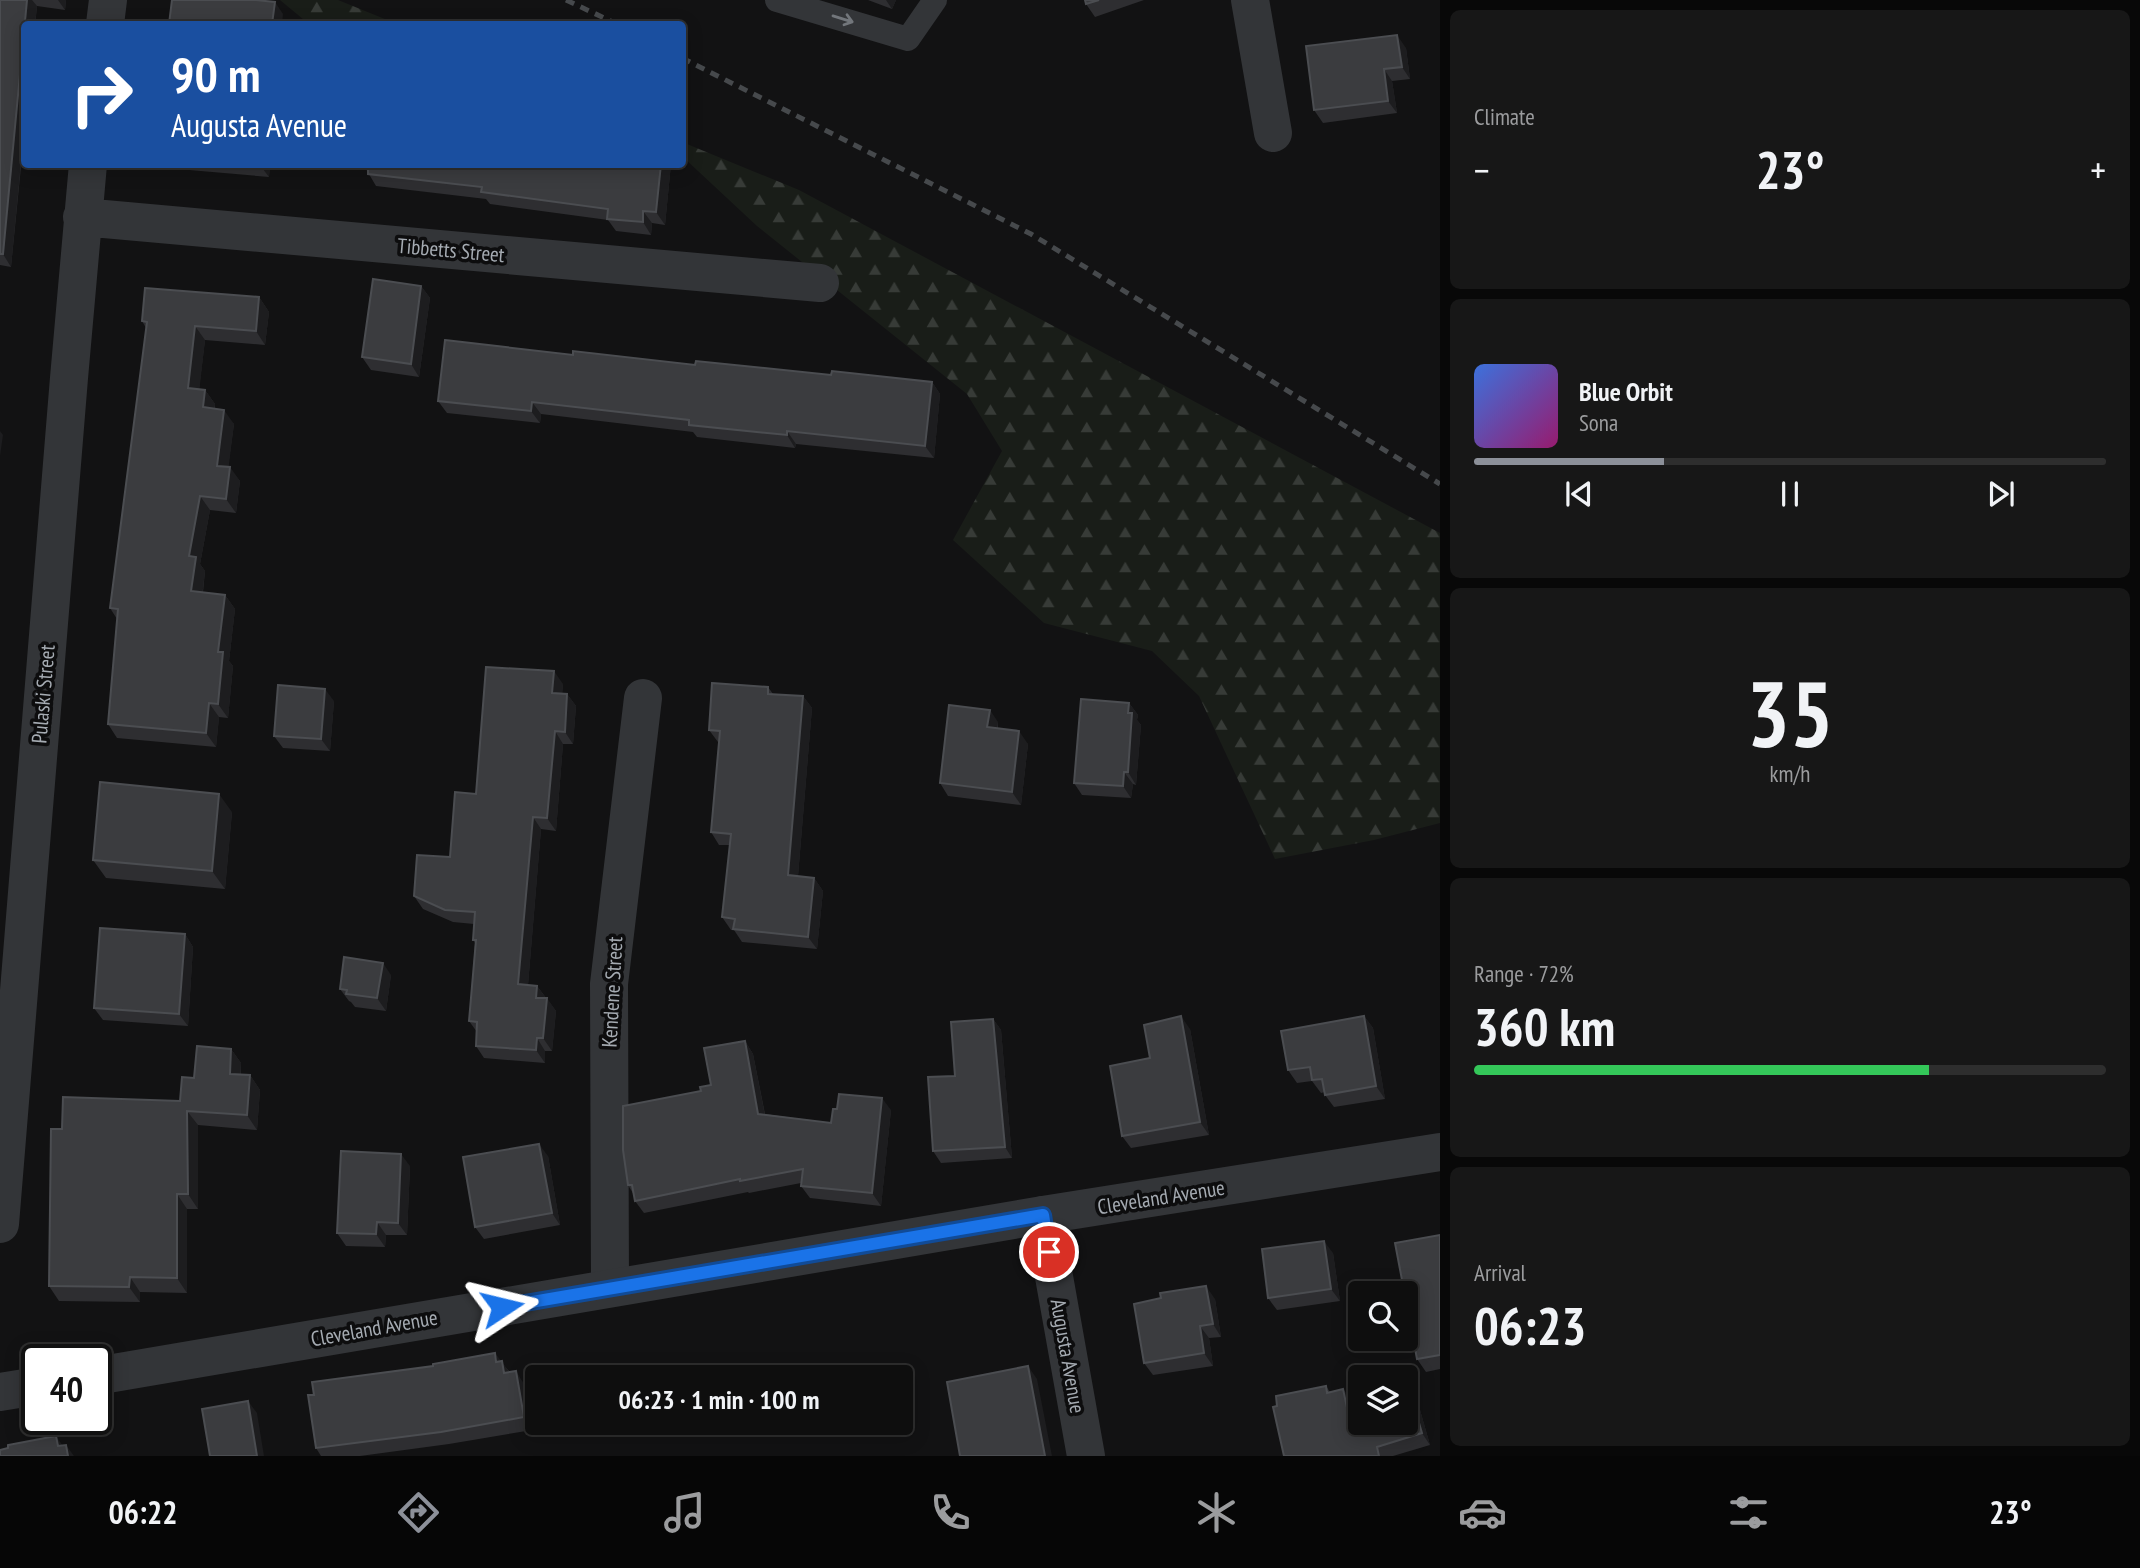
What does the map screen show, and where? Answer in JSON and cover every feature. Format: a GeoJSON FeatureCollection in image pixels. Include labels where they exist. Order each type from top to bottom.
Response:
{"type":"FeatureCollection","features":[{"type":"Feature","properties":{"kind":"street"},"geometry":{"type":"LineString","coordinates":[[105,21],[107,0]]}},
{"type":"Feature","properties":{"kind":"street"},"geometry":{"type":"LineString","coordinates":[[1250,0],[1273,133]]}},
{"type":"Feature","properties":{"kind":"street","name":"Pulaski Street"},"geometry":{"type":"LineString","coordinates":[[0,1224],[88,168]]}},
{"type":"Feature","properties":{"kind":"street","name":"Tibbetts Street"},"geometry":{"type":"LineString","coordinates":[[82,217],[820,283]]}},
{"type":"Feature","properties":{"kind":"street","name":"Kendene Street"},"geometry":{"type":"LineString","coordinates":[[610,1288],[609,984],[643,698]]}},
{"type":"Feature","properties":{"kind":"street","name":"Cleveland Avenue"},"geometry":{"type":"LineString","coordinates":[[112,1373],[1043,1215],[1440,1153]]}},
{"type":"Feature","properties":{"kind":"street","name":"Augusta Avenue"},"geometry":{"type":"LineString","coordinates":[[1043,1215],[1086,1456]]}},
{"type":"Feature","properties":{"kind":"street"},"geometry":{"type":"LineString","coordinates":[[0,1392],[21,1389]]}},
{"type":"Feature","properties":{"kind":"lane"},"geometry":{"type":"LineString","coordinates":[[777,0],[908,39],[935,0]]}},
{"type":"Feature","properties":{"kind":"green space"},"geometry":{"type":"Polygon","coordinates":[[[280,0],[338,0],[390,21],[305,21],[280,0]]]}},
{"type":"Feature","properties":{"kind":"green space"},"geometry":{"type":"Polygon","coordinates":[[[686,144],[799,190],[1440,533],[1440,823],[1374,840],[1275,859],[1199,696],[1152,651],[1044,623],[953,540],[1002,451],[967,394],[757,226],[686,160],[686,144]]]}},
{"type":"Feature","properties":{"kind":"building"},"geometry":{"type":"Polygon","coordinates":[[[0,0],[27,0],[25,21],[21,21],[21,64],[3,254],[0,254],[0,0]]]}},
{"type":"Feature","properties":{"kind":"building"},"geometry":{"type":"Polygon","coordinates":[[[172,0],[275,2],[272,21],[169,21],[172,0]]]}},
{"type":"Feature","properties":{"kind":"building"},"geometry":{"type":"Polygon","coordinates":[[[1397,35],[1402,67],[1384,69],[1388,101],[1314,110],[1306,46],[1397,35]]]}},
{"type":"Feature","properties":{"kind":"building"},"geometry":{"type":"Polygon","coordinates":[[[368,168],[661,168],[656,212],[643,211],[643,222],[607,219],[608,209],[481,192],[482,187],[368,174],[368,168]]]}},
{"type":"Feature","properties":{"kind":"building"},"geometry":{"type":"Polygon","coordinates":[[[373,279],[421,286],[411,364],[362,357],[373,279]]]}},
{"type":"Feature","properties":{"kind":"building"},"geometry":{"type":"Polygon","coordinates":[[[145,288],[259,297],[256,331],[195,326],[188,388],[205,390],[203,407],[224,410],[217,466],[230,467],[226,499],[200,496],[189,556],[196,557],[191,591],[225,595],[218,652],[223,652],[218,704],[209,703],[206,733],[108,724],[118,609],[110,608],[147,322],[142,321],[145,288]]]}},
{"type":"Feature","properties":{"kind":"building"},"geometry":{"type":"Polygon","coordinates":[[[445,340],[573,355],[573,351],[695,365],[696,361],[932,382],[925,446],[787,431],[787,435],[689,425],[689,420],[532,402],[531,411],[438,401],[445,340]]]}},
{"type":"Feature","properties":{"kind":"building"},"geometry":{"type":"Polygon","coordinates":[[[486,667],[554,671],[552,693],[567,694],[565,732],[555,731],[547,818],[533,817],[518,984],[537,986],[536,998],[547,998],[543,1038],[537,1038],[536,1050],[476,1046],[477,1022],[469,1021],[476,940],[473,940],[475,912],[445,910],[414,896],[417,855],[450,857],[455,792],[476,794],[486,667]]]}},
{"type":"Feature","properties":{"kind":"building"},"geometry":{"type":"Polygon","coordinates":[[[712,683],[768,687],[768,694],[803,696],[788,875],[814,878],[808,937],[733,929],[735,919],[722,917],[731,834],[711,832],[720,731],[709,730],[712,683]]]}},
{"type":"Feature","properties":{"kind":"building"},"geometry":{"type":"Polygon","coordinates":[[[278,685],[325,689],[321,739],[274,736],[278,685]]]}},
{"type":"Feature","properties":{"kind":"building"},"geometry":{"type":"Polygon","coordinates":[[[1081,699],[1129,703],[1128,713],[1132,713],[1128,772],[1124,772],[1123,786],[1074,783],[1081,699]]]}},
{"type":"Feature","properties":{"kind":"building"},"geometry":{"type":"Polygon","coordinates":[[[949,705],[990,710],[987,727],[1019,731],[1012,792],[940,783],[949,705]]]}},
{"type":"Feature","properties":{"kind":"building"},"geometry":{"type":"Polygon","coordinates":[[[100,782],[219,794],[212,871],[93,860],[100,782]]]}},
{"type":"Feature","properties":{"kind":"building"},"geometry":{"type":"Polygon","coordinates":[[[100,928],[185,934],[179,1014],[94,1008],[100,928]]]}},
{"type":"Feature","properties":{"kind":"building"},"geometry":{"type":"Polygon","coordinates":[[[344,957],[383,963],[377,998],[346,994],[347,990],[340,989],[344,957]]]}},
{"type":"Feature","properties":{"kind":"building"},"geometry":{"type":"Polygon","coordinates":[[[1181,1016],[1200,1122],[1122,1136],[1110,1066],[1150,1058],[1144,1025],[1181,1016]]]}},
{"type":"Feature","properties":{"kind":"building"},"geometry":{"type":"Polygon","coordinates":[[[1364,1016],[1376,1086],[1325,1095],[1322,1079],[1312,1080],[1310,1067],[1288,1070],[1281,1031],[1364,1016]]]}},
{"type":"Feature","properties":{"kind":"building"},"geometry":{"type":"Polygon","coordinates":[[[993,1019],[1005,1147],[933,1151],[928,1077],[955,1076],[951,1022],[993,1019]]]}},
{"type":"Feature","properties":{"kind":"building"},"geometry":{"type":"Polygon","coordinates":[[[745,1041],[758,1114],[831,1123],[839,1094],[882,1098],[872,1193],[801,1186],[803,1169],[635,1201],[632,1185],[628,1185],[623,1150],[623,1106],[701,1091],[700,1087],[711,1085],[704,1048],[745,1041]]]}},
{"type":"Feature","properties":{"kind":"building"},"geometry":{"type":"Polygon","coordinates":[[[197,1046],[231,1049],[230,1074],[250,1075],[247,1115],[187,1111],[188,1194],[177,1194],[177,1278],[130,1277],[129,1287],[49,1286],[51,1129],[62,1129],[63,1097],[180,1101],[182,1077],[194,1078],[197,1046]]]}},
{"type":"Feature","properties":{"kind":"building"},"geometry":{"type":"Polygon","coordinates":[[[539,1144],[552,1213],[475,1227],[463,1157],[539,1144]]]}},
{"type":"Feature","properties":{"kind":"building"},"geometry":{"type":"Polygon","coordinates":[[[341,1151],[401,1154],[398,1223],[377,1222],[376,1234],[337,1233],[341,1151]]]}},
{"type":"Feature","properties":{"kind":"building"},"geometry":{"type":"Polygon","coordinates":[[[1440,1235],[1440,1355],[1417,1359],[1418,1281],[1402,1281],[1395,1243],[1440,1235]]]}},
{"type":"Feature","properties":{"kind":"building"},"geometry":{"type":"Polygon","coordinates":[[[1324,1241],[1331,1289],[1268,1298],[1262,1249],[1324,1241]]]}},
{"type":"Feature","properties":{"kind":"building"},"geometry":{"type":"Polygon","coordinates":[[[1206,1286],[1213,1324],[1200,1326],[1204,1353],[1144,1363],[1134,1304],[1161,1298],[1160,1293],[1206,1286]]]}},
{"type":"Feature","properties":{"kind":"building"},"geometry":{"type":"Polygon","coordinates":[[[495,1353],[496,1362],[502,1361],[504,1373],[516,1371],[524,1417],[441,1432],[316,1448],[308,1395],[314,1395],[312,1382],[433,1366],[495,1353]]]}},
{"type":"Feature","properties":{"kind":"building"},"geometry":{"type":"Polygon","coordinates":[[[1028,1366],[1045,1456],[960,1456],[947,1382],[1028,1366]]]}},
{"type":"Feature","properties":{"kind":"building"},"geometry":{"type":"Polygon","coordinates":[[[1326,1386],[1327,1393],[1343,1389],[1348,1412],[1348,1435],[1416,1435],[1377,1447],[1379,1456],[1284,1456],[1273,1407],[1277,1406],[1276,1396],[1326,1386]]]}},
{"type":"Feature","properties":{"kind":"building"},"geometry":{"type":"Polygon","coordinates":[[[248,1401],[257,1456],[210,1456],[202,1409],[248,1401]]]}},
{"type":"Feature","properties":{"kind":"building"},"geometry":{"type":"Polygon","coordinates":[[[56,1436],[58,1446],[66,1445],[68,1456],[0,1456],[0,1450],[8,1448],[8,1445],[56,1436]]]}},
{"type":"Feature","properties":{"kind":"railway"},"geometry":{"type":"LineString","coordinates":[[566,0],[611,21]]}},
{"type":"Feature","properties":{"kind":"railway"},"geometry":{"type":"LineString","coordinates":[[686,60],[1031,234],[1440,484]]}},
{"type":"Feature","properties":{"kind":"route"},"geometry":{"type":"LineString","coordinates":[[502,1307],[1043,1215],[1049,1252]]}}]}
